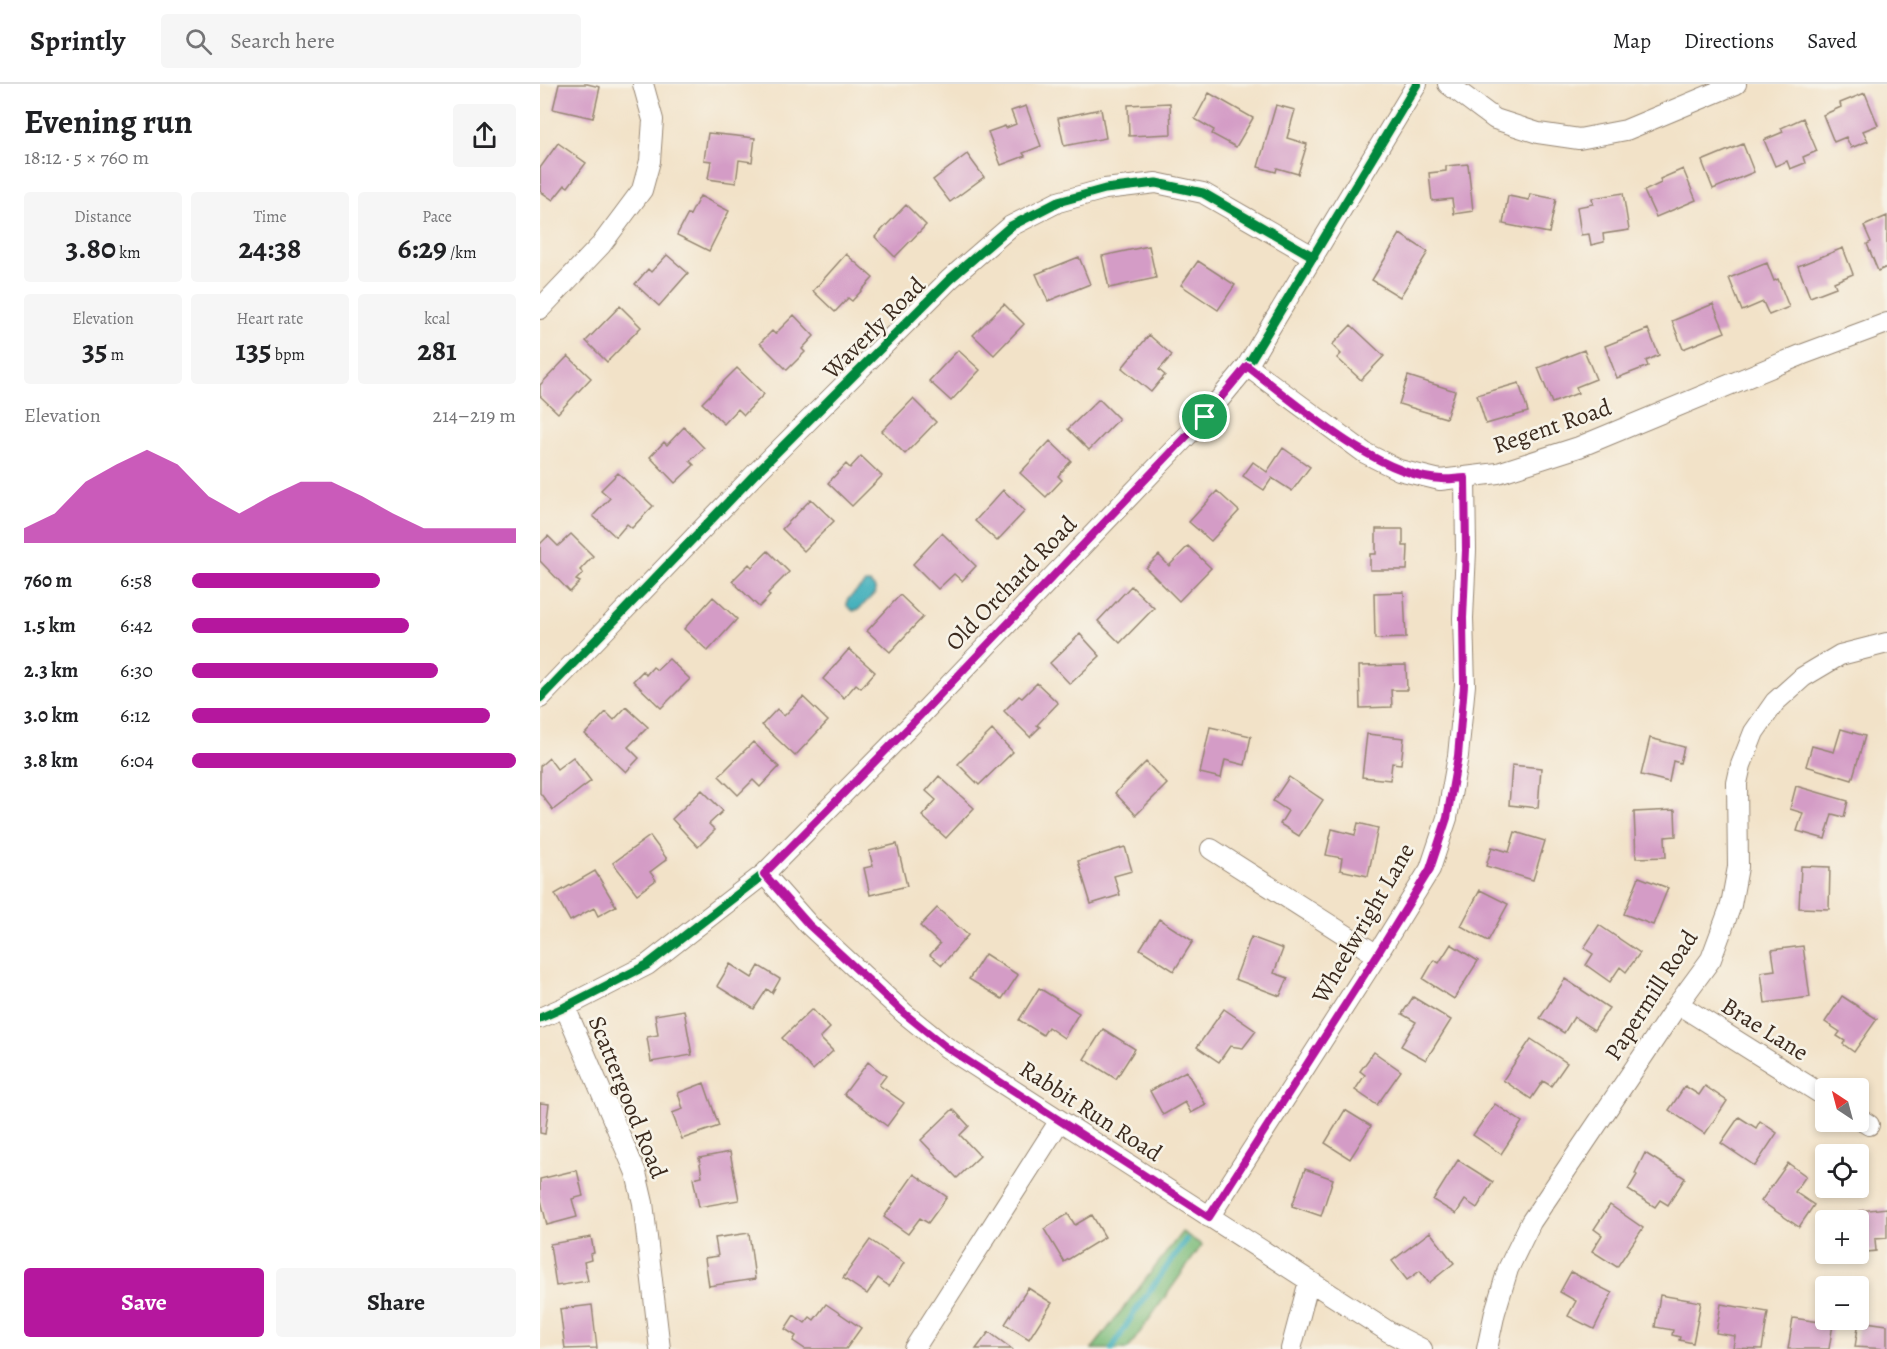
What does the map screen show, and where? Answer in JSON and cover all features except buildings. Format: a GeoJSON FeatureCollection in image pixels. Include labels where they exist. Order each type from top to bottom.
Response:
{"type":"FeatureCollection","features":[{"type":"Feature","properties":{"kind":"street"},"geometry":{"type":"LineString","coordinates":[[540,309],[602,245],[642,190],[650,162],[652,120],[643,84]]}},
{"type":"Feature","properties":{"kind":"street","name":"Old Orchard Road"},"geometry":{"type":"LineString","coordinates":[[540,1018],[647,965],[764,874],[911,725],[1205,417],[1247,366],[1417,84]]}},
{"type":"Feature","properties":{"kind":"street"},"geometry":{"type":"LineString","coordinates":[[1448,84],[1495,119],[1538,133],[1579,139],[1626,130],[1736,84]]}},
{"type":"Feature","properties":{"kind":"street","name":"Waverly Road"},"geometry":{"type":"LineString","coordinates":[[540,698],[756,473],[950,279],[1011,226],[1058,202],[1105,189],[1156,183],[1203,193],[1314,256]]}},
{"type":"Feature","properties":{"kind":"street","name":"Regent Road"},"geometry":{"type":"LineString","coordinates":[[1247,366],[1365,453],[1399,470],[1440,480],[1498,473],[1579,447],[1801,355],[1887,323]]}},
{"type":"Feature","properties":{"kind":"street","name":"Wheelwright Lane"},"geometry":{"type":"LineString","coordinates":[[1209,1217],[1430,869],[1447,818],[1458,756],[1464,685],[1465,478]]}},
{"type":"Feature","properties":{"kind":"street","name":"Papermill Road"},"geometry":{"type":"LineString","coordinates":[[1487,1349],[1508,1269],[1531,1222],[1678,1004],[1711,959],[1731,905],[1738,867],[1737,783],[1741,765],[1754,732],[1775,702],[1803,677],[1840,655],[1887,643]]}},
{"type":"Feature","properties":{"kind":"street"},"geometry":{"type":"LineString","coordinates":[[1211,849],[1377,955]]}},
{"type":"Feature","properties":{"kind":"street","name":"Rabbit Run Road"},"geometry":{"type":"LineString","coordinates":[[764,874],[809,925],[905,1014],[946,1047],[1059,1122],[1389,1332],[1422,1349]]}},
{"type":"Feature","properties":{"kind":"street","name":"Brae Lane"},"geometry":{"type":"LineString","coordinates":[[1678,1004],[1815,1090]]}},
{"type":"Feature","properties":{"kind":"street","name":"Scattergood Road"},"geometry":{"type":"LineString","coordinates":[[564,1007],[636,1173],[643,1203],[660,1349]]}},
{"type":"Feature","properties":{"kind":"street"},"geometry":{"type":"LineString","coordinates":[[914,1349],[1059,1122]]}},
{"type":"Feature","properties":{"kind":"street"},"geometry":{"type":"LineString","coordinates":[[1291,1349],[1309,1281]]}},
{"type":"Feature","properties":{"kind":"green space"},"geometry":{"type":"Polygon","coordinates":[[[1182,1232],[1202,1245],[1128,1349],[1092,1349],[1182,1232]]]}},
{"type":"Feature","properties":{"kind":"water"},"geometry":{"type":"Polygon","coordinates":[[[865,583],[870,583],[875,588],[875,593],[858,610],[853,611],[847,606],[847,600],[865,583]]]}},
{"type":"Feature","properties":{"kind":"waterway"},"geometry":{"type":"LineString","coordinates":[[1112,1349],[1132,1316],[1186,1240]]}},
{"type":"Feature","properties":{"kind":"cycle path"},"geometry":{"type":"LineString","coordinates":[[540,1018],[647,965],[764,874],[911,725],[1205,417],[1247,366],[1417,84]]}},
{"type":"Feature","properties":{"kind":"cycle path"},"geometry":{"type":"LineString","coordinates":[[540,698],[756,473],[950,279],[1011,226],[1058,202],[1105,189],[1156,183],[1203,193],[1314,257]]}},
{"type":"Feature","properties":{"kind":"route"},"geometry":{"type":"LineString","coordinates":[[1247,366],[1365,453],[1399,470],[1440,480],[1465,478],[1466,550],[1463,618],[1464,685],[1458,756],[1447,818],[1430,869],[1209,1217],[946,1047],[905,1014],[809,925],[764,874],[911,725],[1205,417],[1247,366]]}}]}
